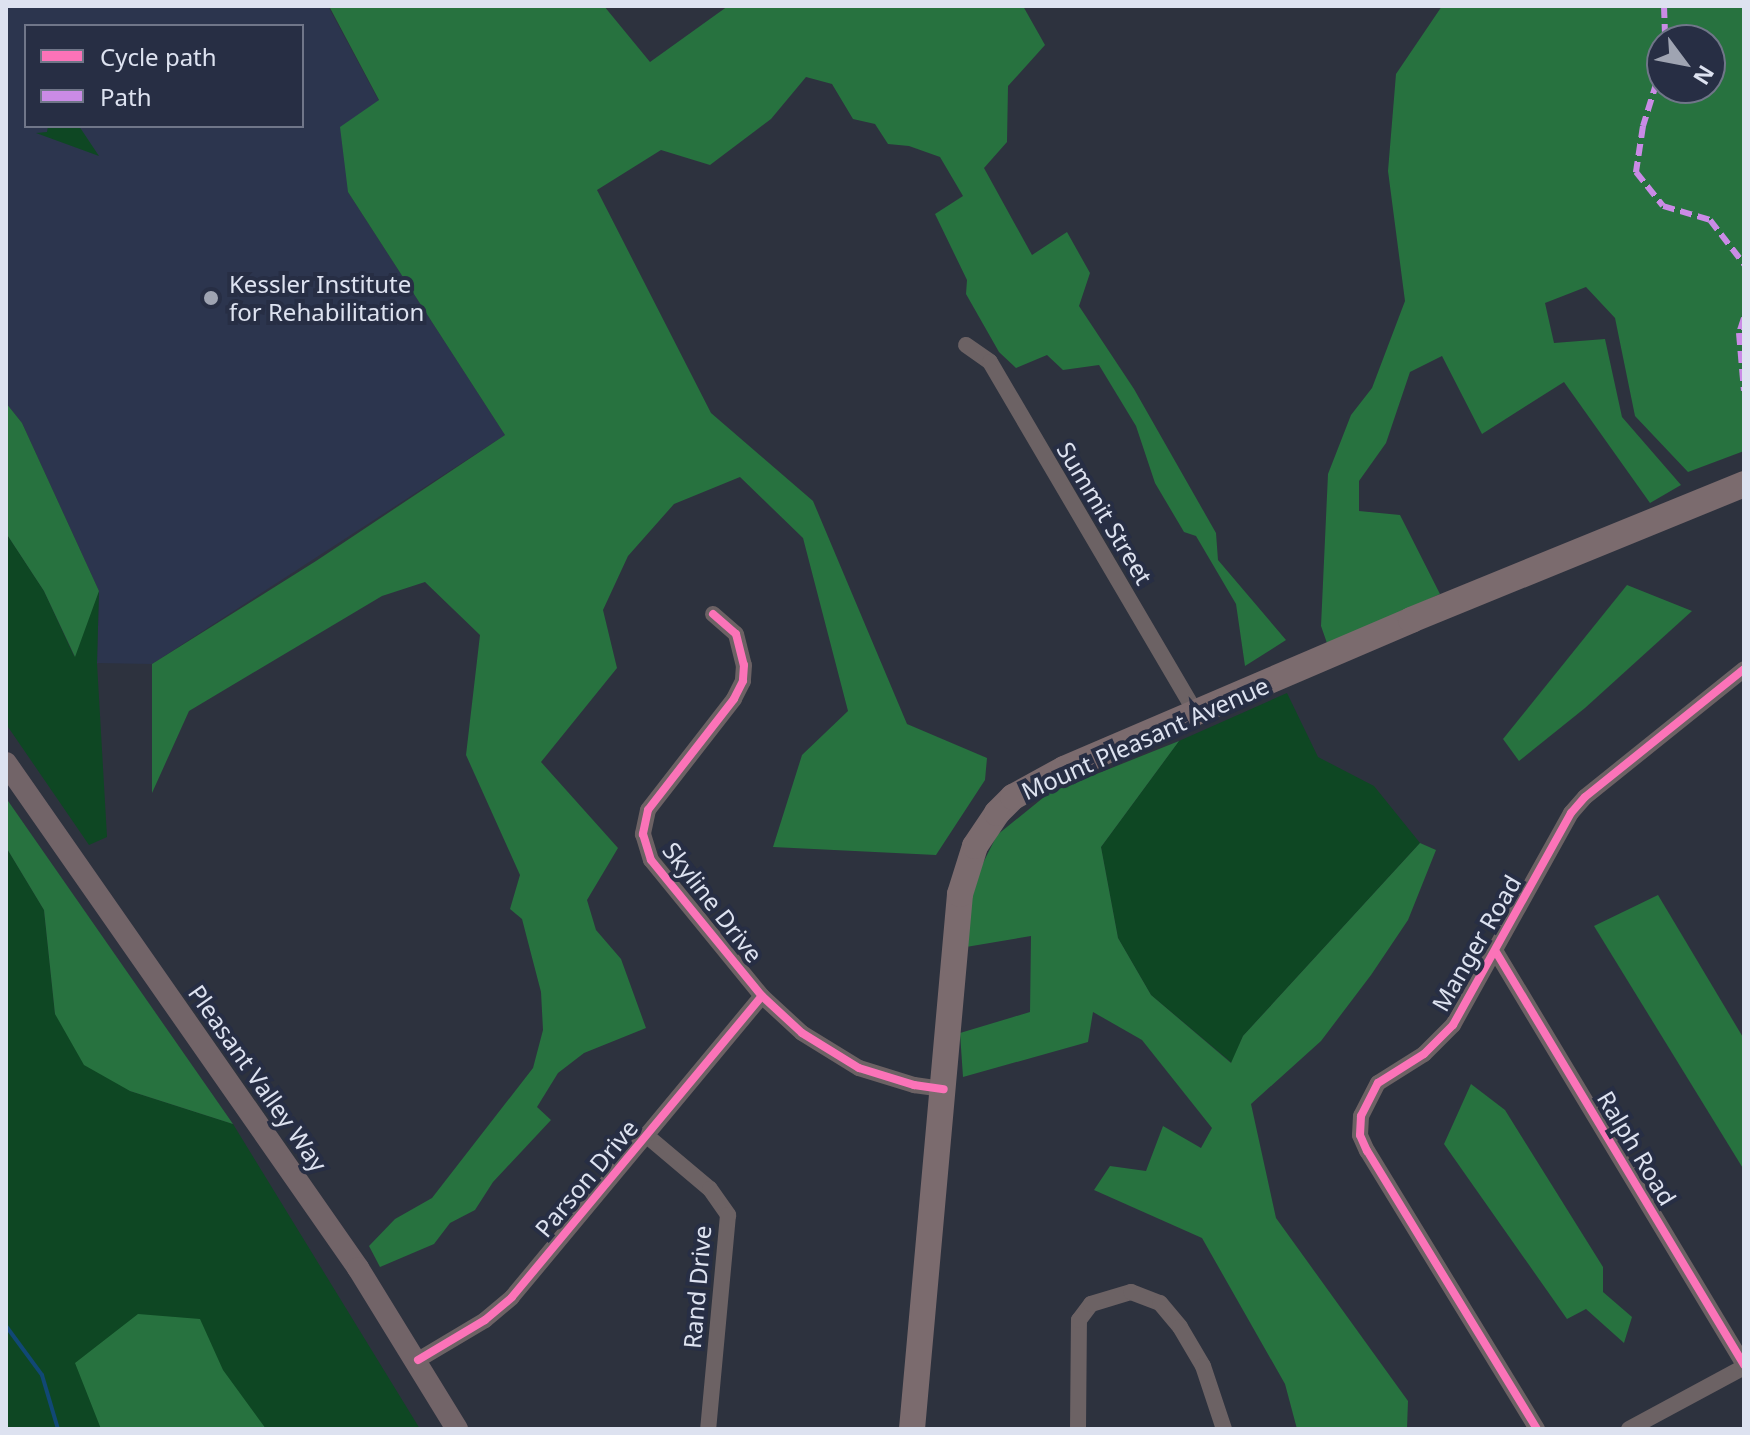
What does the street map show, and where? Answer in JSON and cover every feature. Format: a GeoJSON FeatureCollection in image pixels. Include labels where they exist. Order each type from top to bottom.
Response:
{"type":"FeatureCollection","features":[{"type":"Feature","properties":{"kind":"main road","name":"Mount Pleasant Avenue"},"geometry":{"type":"LineString","coordinates":[[912,1429],[960,894],[966,869],[984,830],[1013,797],[1033,784],[1196,713],[1744,484]]}},
{"type":"Feature","properties":{"kind":"main road","name":"Pleasant Valley Way"},"geometry":{"type":"LineString","coordinates":[[6,763],[210,1053],[418,1360],[457,1429]]}},
{"type":"Feature","properties":{"kind":"street","name":"Summit Street"},"geometry":{"type":"LineString","coordinates":[[966,345],[990,362],[1196,713]]}},
{"type":"Feature","properties":{"kind":"street","name":"Skyline Drive"},"geometry":{"type":"LineString","coordinates":[[713,614],[736,634],[744,665],[743,681],[734,699],[648,810],[644,845],[651,860],[762,996],[802,1033],[838,1058],[884,1078],[944,1089]]}},
{"type":"Feature","properties":{"kind":"street","name":"Manger Road"},"geometry":{"type":"LineString","coordinates":[[1537,1429],[1367,1151],[1360,1135],[1361,1116],[1378,1083],[1439,1042],[1453,1025],[1571,813],[1585,797],[1744,669]]}},
{"type":"Feature","properties":{"kind":"street","name":"Ralph Road"},"geometry":{"type":"LineString","coordinates":[[1496,952],[1744,1366]]}},
{"type":"Feature","properties":{"kind":"street","name":"Parson Drive"},"geometry":{"type":"LineString","coordinates":[[418,1360],[485,1320],[512,1297],[762,996]]}},
{"type":"Feature","properties":{"kind":"street","name":"Rand Drive"},"geometry":{"type":"LineString","coordinates":[[647,1136],[710,1189],[728,1215],[708,1429]]}},
{"type":"Feature","properties":{"kind":"street"},"geometry":{"type":"LineString","coordinates":[[1078,1429],[1077,1326],[1091,1304],[1123,1292],[1140,1293],[1160,1303],[1180,1327],[1203,1366],[1224,1429]]}},
{"type":"Feature","properties":{"kind":"street"},"geometry":{"type":"LineString","coordinates":[[1629,1429],[1744,1366]]}},
{"type":"Feature","properties":{"kind":"shaded area","name":"Kessler Institute for Rehabilitation"},"geometry":{"type":"Polygon","coordinates":[[[6,6],[328,6],[379,101],[348,192],[505,435],[152,664],[97,663],[99,591],[22,423],[6,403],[6,6]]]}},
{"type":"Feature","properties":{"kind":"green space"},"geometry":{"type":"Polygon","coordinates":[[[329,6],[604,6],[650,62],[728,6],[1023,6],[1045,45],[1008,86],[1007,142],[984,168],[1032,255],[1067,232],[1090,273],[1079,306],[1134,389],[1216,533],[1218,560],[1286,640],[1245,666],[1236,604],[1196,536],[1184,532],[1155,483],[1136,426],[1099,365],[1063,370],[1047,355],[1016,368],[999,352],[966,294],[967,280],[935,214],[963,196],[940,157],[909,146],[888,144],[875,124],[853,119],[832,84],[806,77],[771,119],[710,165],[661,150],[597,190],[711,413],[813,501],[907,724],[987,758],[985,780],[936,855],[773,847],[802,755],[848,711],[803,538],[740,477],[674,504],[628,556],[603,610],[617,668],[541,762],[618,848],[587,900],[596,930],[621,959],[646,1028],[584,1053],[558,1073],[537,1107],[551,1120],[493,1182],[475,1210],[450,1223],[434,1244],[380,1267],[369,1246],[395,1219],[432,1198],[533,1068],[543,1030],[541,992],[522,919],[510,909],[520,875],[466,755],[480,635],[425,582],[382,596],[189,711],[152,793],[152,664],[316,561],[505,435],[348,192],[340,127],[379,100],[329,6]]]}},
{"type":"Feature","properties":{"kind":"green space"},"geometry":{"type":"Polygon","coordinates":[[[1442,6],[1744,6],[1744,451],[1688,472],[1635,416],[1615,318],[1586,287],[1545,303],[1554,343],[1605,339],[1622,417],[1681,485],[1650,503],[1564,382],[1482,434],[1442,356],[1410,372],[1386,443],[1359,481],[1359,511],[1400,515],[1440,594],[1328,646],[1321,626],[1328,474],[1351,415],[1372,388],[1405,301],[1388,171],[1396,74],[1442,6]]]}},
{"type":"Feature","properties":{"kind":"green space"},"geometry":{"type":"Polygon","coordinates":[[[48,128],[80,128],[99,156],[36,133],[47,132],[48,128]]]}},
{"type":"Feature","properties":{"kind":"green space"},"geometry":{"type":"Polygon","coordinates":[[[6,403],[22,423],[99,591],[75,657],[44,591],[6,533],[6,403]]]}},
{"type":"Feature","properties":{"kind":"green space"},"geometry":{"type":"Polygon","coordinates":[[[6,533],[44,591],[74,656],[99,591],[97,663],[107,837],[89,845],[6,724],[6,533]]]}},
{"type":"Feature","properties":{"kind":"green space"},"geometry":{"type":"Polygon","coordinates":[[[1627,585],[1692,611],[1585,708],[1519,761],[1503,739],[1627,585]]]}},
{"type":"Feature","properties":{"kind":"green space"},"geometry":{"type":"Polygon","coordinates":[[[1287,693],[1318,757],[1374,786],[1420,843],[1243,1036],[1232,1063],[1151,995],[1118,938],[1101,847],[1179,741],[1287,693]]]}},
{"type":"Feature","properties":{"kind":"green space"},"geometry":{"type":"Polygon","coordinates":[[[1179,741],[1101,847],[1118,938],[1151,995],[1231,1063],[1243,1036],[1420,843],[1436,850],[1408,920],[1371,975],[1321,1041],[1251,1104],[1276,1218],[1408,1401],[1407,1429],[1297,1429],[1285,1384],[1202,1238],[1094,1190],[1110,1166],[1146,1171],[1163,1126],[1201,1148],[1212,1128],[1142,1040],[1093,1012],[1088,1042],[963,1077],[960,1033],[1030,1012],[1031,936],[966,947],[973,883],[997,835],[1049,793],[1179,741]]]}},
{"type":"Feature","properties":{"kind":"green space"},"geometry":{"type":"Polygon","coordinates":[[[6,798],[233,1124],[130,1091],[84,1065],[55,1014],[44,910],[6,847],[6,798]]]}},
{"type":"Feature","properties":{"kind":"green space"},"geometry":{"type":"Polygon","coordinates":[[[6,847],[44,910],[55,1014],[130,1091],[233,1124],[420,1429],[6,1429],[6,847]]]}},
{"type":"Feature","properties":{"kind":"green space"},"geometry":{"type":"Polygon","coordinates":[[[1658,895],[1744,1039],[1744,1170],[1594,926],[1658,895]]]}},
{"type":"Feature","properties":{"kind":"green space"},"geometry":{"type":"Polygon","coordinates":[[[1471,1084],[1505,1110],[1603,1267],[1603,1292],[1632,1317],[1624,1343],[1586,1309],[1567,1319],[1444,1144],[1471,1084]]]}},
{"type":"Feature","properties":{"kind":"green space"},"geometry":{"type":"Polygon","coordinates":[[[138,1314],[200,1319],[223,1370],[266,1429],[101,1429],[75,1363],[138,1314]]]}},
{"type":"Feature","properties":{"kind":"waterway"},"geometry":{"type":"LineString","coordinates":[[6,1326],[42,1375],[58,1429]]}},
{"type":"Feature","properties":{"kind":"marked path"},"geometry":{"type":"LineString","coordinates":[[1664,6],[1665,24]]}},
{"type":"Feature","properties":{"kind":"marked path"},"geometry":{"type":"LineString","coordinates":[[1650,104],[1636,172],[1663,206],[1710,220],[1744,264]]}},
{"type":"Feature","properties":{"kind":"marked path"},"geometry":{"type":"LineString","coordinates":[[1744,318],[1739,333],[1744,391]]}},
{"type":"Feature","properties":{"kind":"cycle path"},"geometry":{"type":"LineString","coordinates":[[713,614],[736,634],[744,665],[743,681],[734,699],[648,810],[643,834],[651,860],[762,996],[802,1033],[859,1068],[914,1085],[944,1089]]}},
{"type":"Feature","properties":{"kind":"cycle path"},"geometry":{"type":"LineString","coordinates":[[1537,1429],[1367,1151],[1360,1135],[1361,1116],[1378,1083],[1424,1054],[1453,1025],[1571,813],[1585,797],[1744,669]]}},
{"type":"Feature","properties":{"kind":"cycle path"},"geometry":{"type":"LineString","coordinates":[[1496,952],[1744,1365]]}},
{"type":"Feature","properties":{"kind":"cycle path"},"geometry":{"type":"LineString","coordinates":[[418,1360],[485,1320],[512,1297],[762,996]]}},
{"type":"Feature","properties":{"kind":"place","name":"Kessler Institute for Rehabilitation"},"geometry":{"type":"Point","coordinates":[211,298]}}]}
